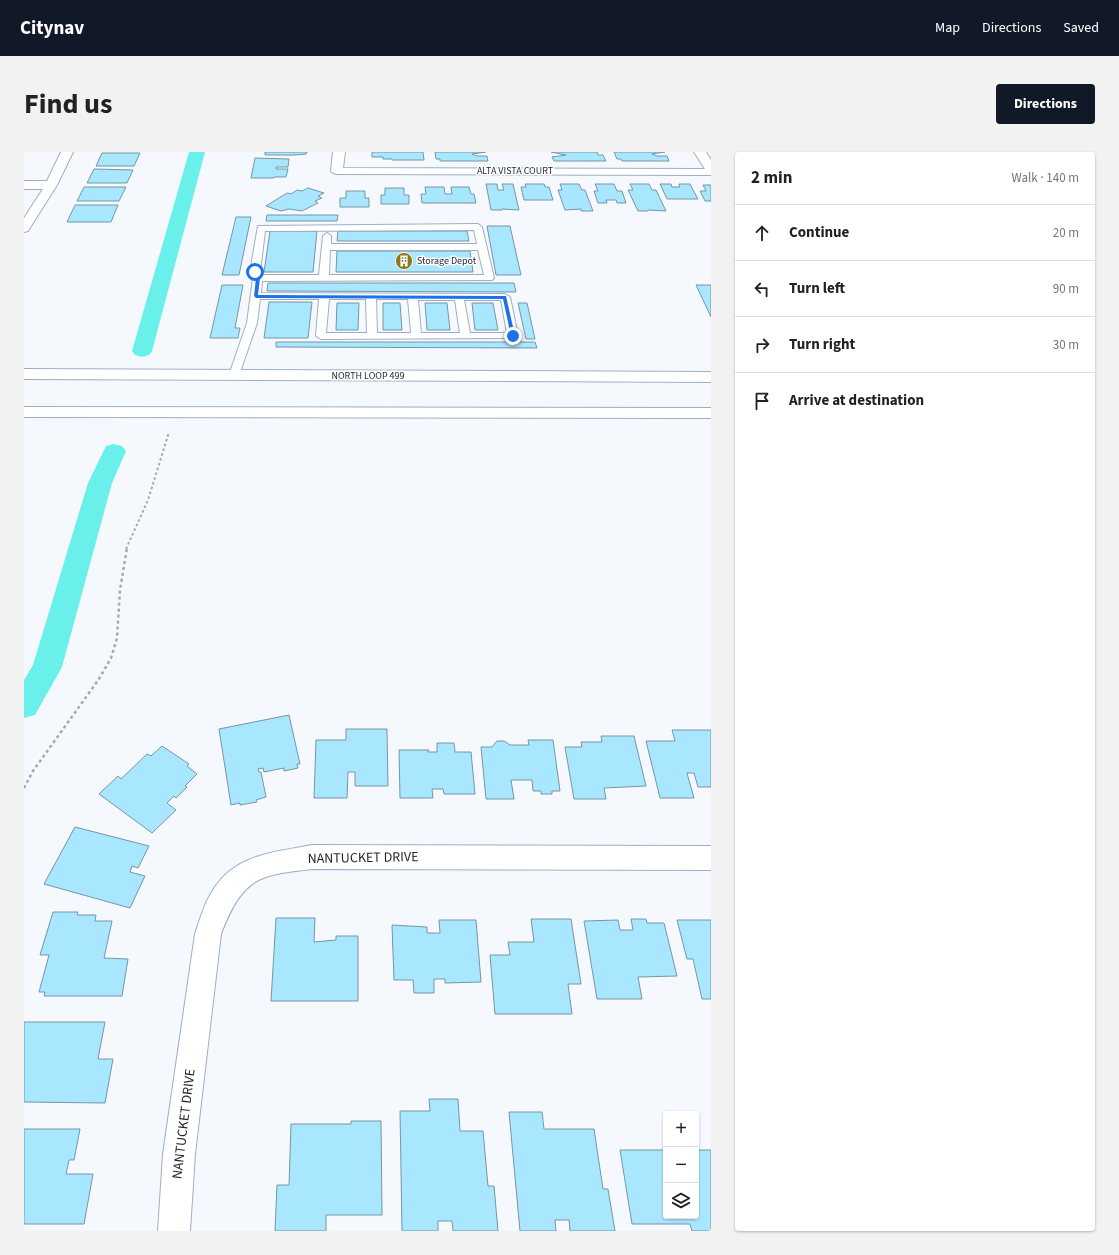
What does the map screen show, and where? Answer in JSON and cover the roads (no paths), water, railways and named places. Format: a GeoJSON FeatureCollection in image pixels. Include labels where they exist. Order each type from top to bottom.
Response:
{"type":"FeatureCollection","features":[{"type":"Feature","properties":{"kind":"street"},"geometry":{"type":"LineString","coordinates":[[24,228],[51,185],[67,152]]}},
{"type":"Feature","properties":{"kind":"street","name":"ALTA VISTA COURT"},"geometry":{"type":"LineString","coordinates":[[339,152],[337,171],[711,170]]}},
{"type":"Feature","properties":{"kind":"street"},"geometry":{"type":"LineString","coordinates":[[700,152],[711,170]]}},
{"type":"Feature","properties":{"kind":"street"},"geometry":{"type":"LineString","coordinates":[[520,158],[523,171]]}},
{"type":"Feature","properties":{"kind":"street"},"geometry":{"type":"LineString","coordinates":[[24,185],[51,185]]}},
{"type":"Feature","properties":{"kind":"street","name":"NORTH LOOP 499"},"geometry":{"type":"LineString","coordinates":[[24,374],[711,377]]}},
{"type":"Feature","properties":{"kind":"street"},"geometry":{"type":"LineString","coordinates":[[24,412],[711,413]]}},
{"type":"Feature","properties":{"kind":"street","name":"NANTUCKET DRIVE"},"geometry":{"type":"LineString","coordinates":[[174,1231],[179,1154],[208,934],[219,904],[236,881],[260,866],[312,857],[711,858]]}},
{"type":"Feature","properties":{"kind":"lane"},"geometry":{"type":"LineString","coordinates":[[324,277],[327,227]]}},
{"type":"Feature","properties":{"kind":"lane"},"geometry":{"type":"LineString","coordinates":[[234,375],[252,323],[258,278],[255,272],[261,228],[478,227],[489,278],[258,278]]}},
{"type":"Feature","properties":{"kind":"lane"},"geometry":{"type":"LineString","coordinates":[[326,247],[482,247]]}},
{"type":"Feature","properties":{"kind":"lane"},"geometry":{"type":"LineString","coordinates":[[256,296],[505,297],[513,336],[321,336],[324,297]]}},
{"type":"Feature","properties":{"kind":"lane"},"geometry":{"type":"LineString","coordinates":[[371,297],[372,336]]}},
{"type":"Feature","properties":{"kind":"lane"},"geometry":{"type":"LineString","coordinates":[[413,297],[416,336]]}},
{"type":"Feature","properties":{"kind":"lane"},"geometry":{"type":"LineString","coordinates":[[459,297],[465,336]]}},
{"type":"Feature","properties":{"kind":"waterway"},"geometry":{"type":"LineString","coordinates":[[142,351],[197,152]]}},
{"type":"Feature","properties":{"kind":"waterway"},"geometry":{"type":"LineString","coordinates":[[24,706],[47,667],[100,483],[114,451]]}},
{"type":"Feature","properties":{"kind":"place","name":"Storage Depot"},"geometry":{"type":"Point","coordinates":[404,261]}}]}
